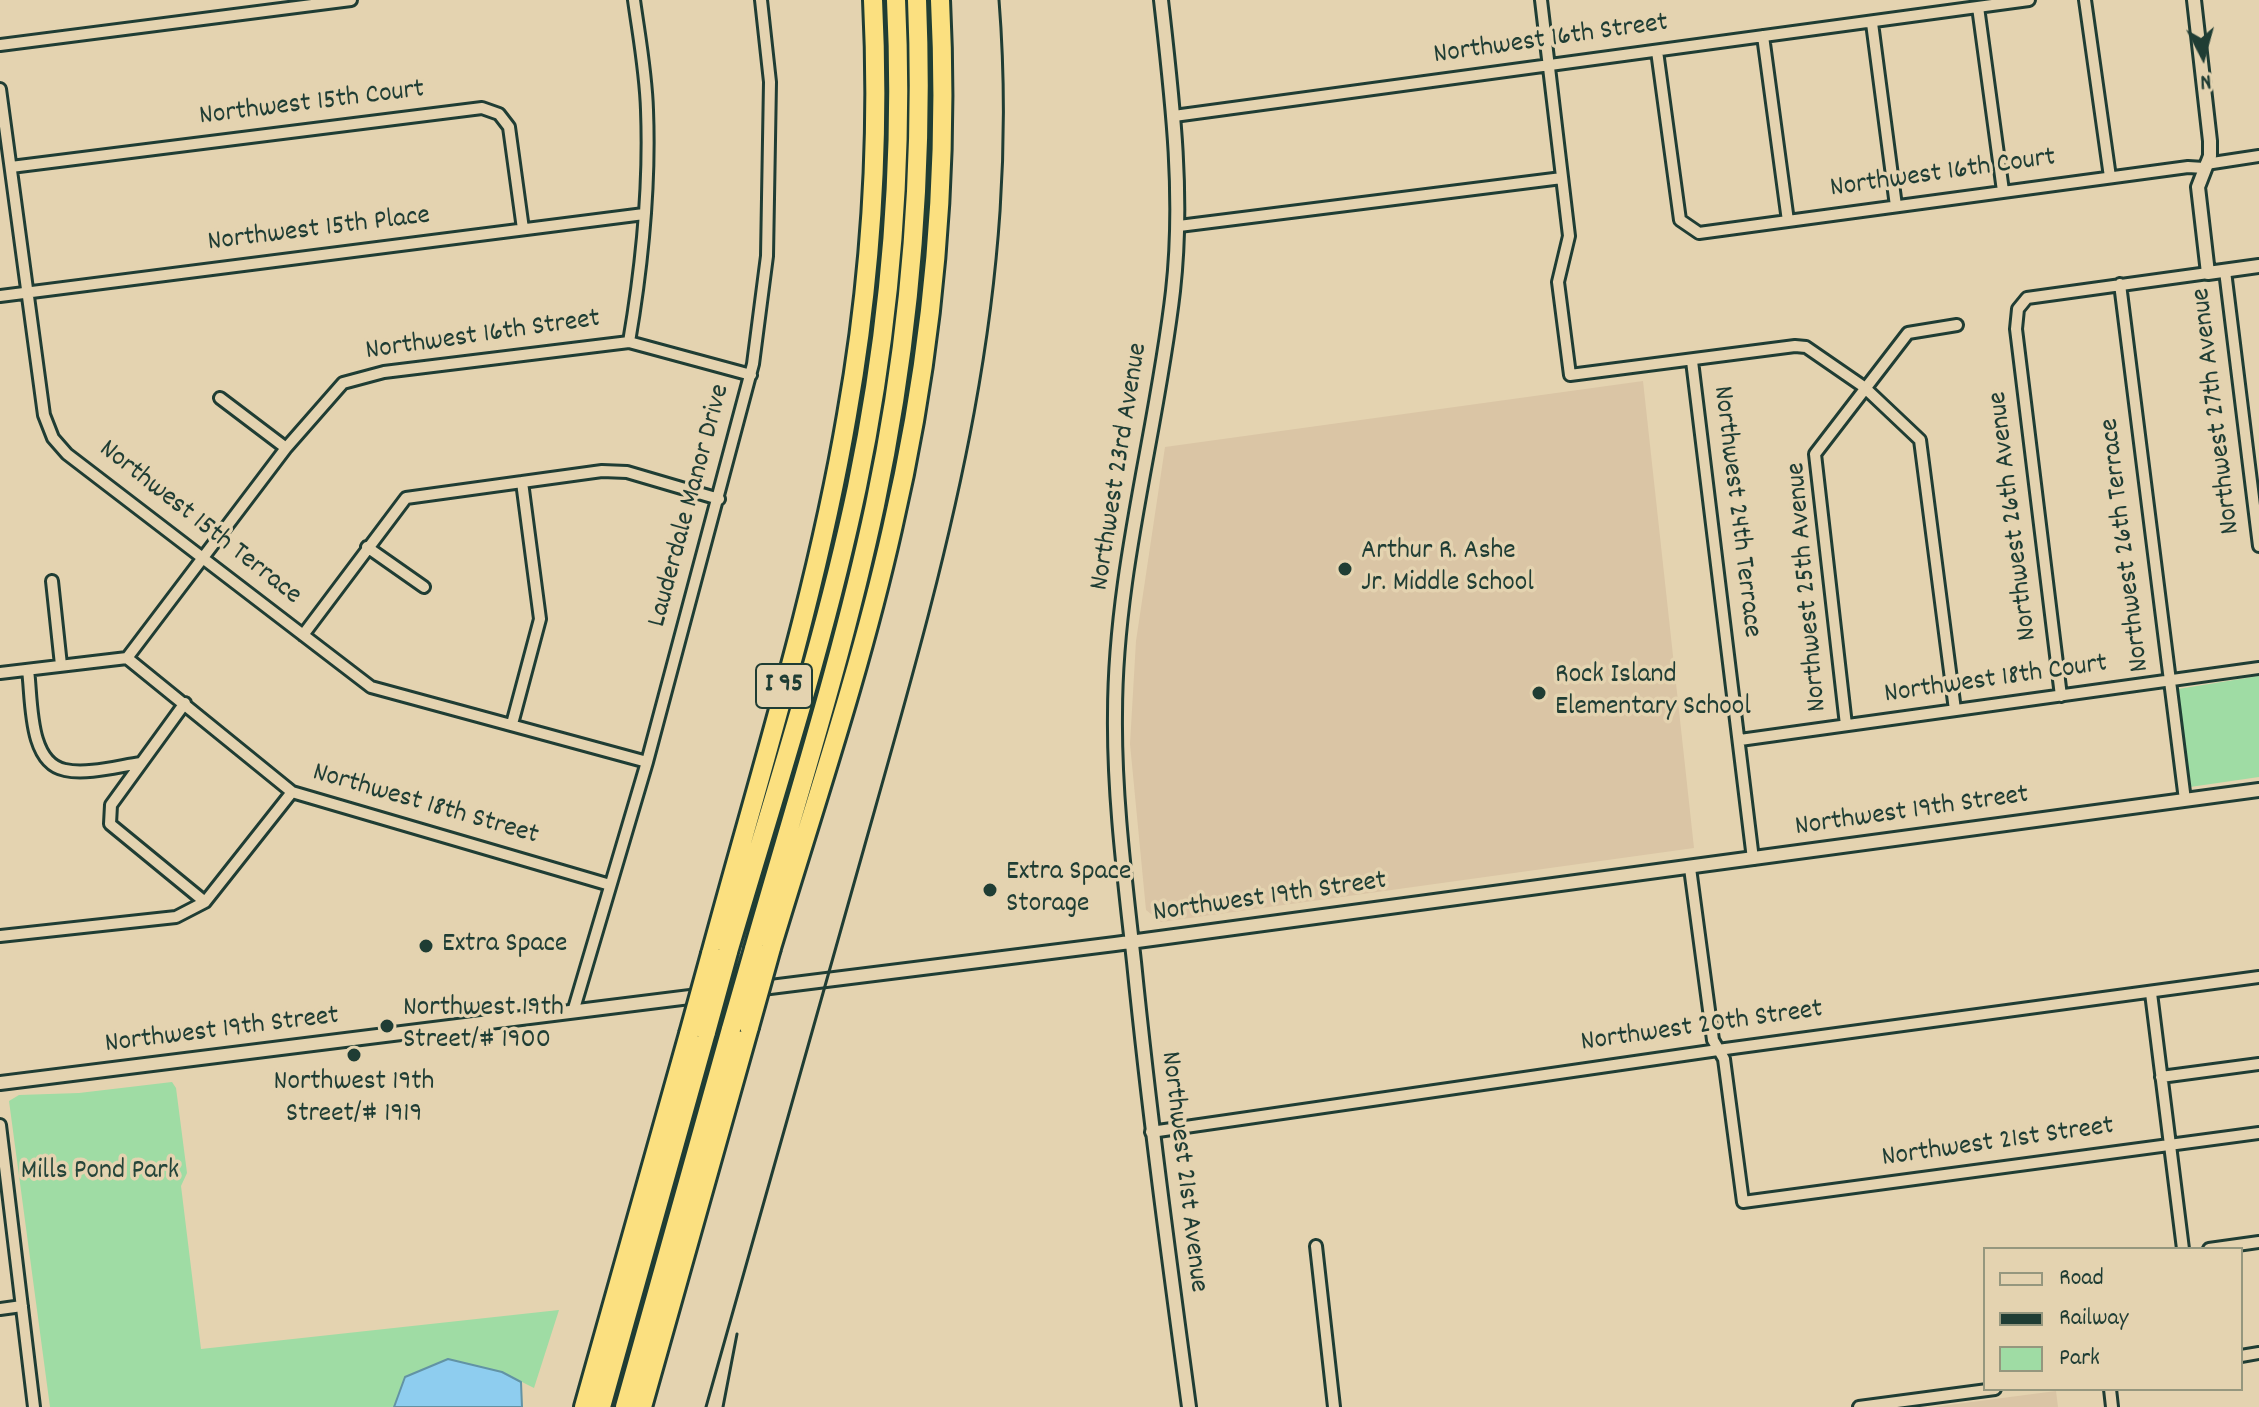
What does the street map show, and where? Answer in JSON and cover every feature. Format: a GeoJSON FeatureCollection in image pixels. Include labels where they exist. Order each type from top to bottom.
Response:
{"type":"FeatureCollection","features":[{"type":"Feature","properties":{"kind":"highway","name":"I 95"},"geometry":{"type":"LineString","coordinates":[[584,1407],[720,953],[809,592],[843,437],[866,279],[875,109],[873,0]]}},
{"type":"Feature","properties":{"kind":"highway"},"geometry":{"type":"LineString","coordinates":[[875,109],[886,0]]}},
{"type":"Feature","properties":{"kind":"highway"},"geometry":{"type":"LineString","coordinates":[[720,953],[833,588],[870,419],[894,214],[898,109],[896,0]]}},
{"type":"Feature","properties":{"kind":"highway"},"geometry":{"type":"LineString","coordinates":[[917,0],[919,129],[932,287]]}},
{"type":"Feature","properties":{"kind":"highway","name":"I 95"},"geometry":{"type":"LineString","coordinates":[[642,1407],[740,1028],[884,564],[913,423],[932,287],[941,145],[940,0]]}},
{"type":"Feature","properties":{"kind":"highway"},"geometry":{"type":"LineString","coordinates":[[763,949],[884,462],[906,313],[919,129]]}},
{"type":"Feature","properties":{"kind":"highway"},"geometry":{"type":"LineString","coordinates":[[625,1407],[740,1028]]}},
{"type":"Feature","properties":{"kind":"highway"},"geometry":{"type":"LineString","coordinates":[[601,1407],[697,1033]]}},
{"type":"Feature","properties":{"kind":"street"},"geometry":{"type":"LineString","coordinates":[[0,45],[351,0]]}},
{"type":"Feature","properties":{"kind":"street"},"geometry":{"type":"LineString","coordinates":[[629,342],[640,281],[647,108],[634,0]]}},
{"type":"Feature","properties":{"kind":"street","name":"Lauderdale Manor Drive"},"geometry":{"type":"LineString","coordinates":[[573,1012],[647,762],[751,375],[767,256],[770,82],[761,0]]}},
{"type":"Feature","properties":{"kind":"street","name":"Northwest 23rd Avenue"},"geometry":{"type":"LineString","coordinates":[[1132,942],[1114,714],[1119,640],[1173,293],[1179,226],[1174,116],[1161,0]]}},
{"type":"Feature","properties":{"kind":"street"},"geometry":{"type":"LineString","coordinates":[[1541,0],[1569,236],[1558,282],[1570,375],[1806,347],[1864,387],[1920,440],[1955,710]]}},
{"type":"Feature","properties":{"kind":"street","name":"Northwest 16th Street"},"geometry":{"type":"LineString","coordinates":[[1174,116],[2029,0]]}},
{"type":"Feature","properties":{"kind":"street"},"geometry":{"type":"LineString","coordinates":[[2085,0],[2110,177]]}},
{"type":"Feature","properties":{"kind":"street","name":"Northwest 27th Avenue"},"geometry":{"type":"LineString","coordinates":[[2194,0],[2210,141],[2198,187],[2208,273]]}},
{"type":"Feature","properties":{"kind":"street"},"geometry":{"type":"LineString","coordinates":[[1978,7],[2003,191]]}},
{"type":"Feature","properties":{"kind":"street"},"geometry":{"type":"LineString","coordinates":[[1872,23],[1896,206]]}},
{"type":"Feature","properties":{"kind":"street"},"geometry":{"type":"LineString","coordinates":[[1763,36],[1788,221]]}},
{"type":"Feature","properties":{"kind":"street","name":"Northwest 16th Court"},"geometry":{"type":"LineString","coordinates":[[1657,51],[1680,220],[1699,233],[2205,166],[2259,156]]}},
{"type":"Feature","properties":{"kind":"street","name":"Northwest 15th Terrace"},"geometry":{"type":"LineString","coordinates":[[0,89],[44,415],[53,438],[67,454],[204,555],[371,687],[647,762]]}},
{"type":"Feature","properties":{"kind":"street","name":"Northwest 15th Court"},"geometry":{"type":"LineString","coordinates":[[11,167],[482,108],[499,114],[509,127],[523,229]]}},
{"type":"Feature","properties":{"kind":"street"},"geometry":{"type":"LineString","coordinates":[[1179,226],[1562,178]]}},
{"type":"Feature","properties":{"kind":"street","name":"Northwest 15th Place"},"geometry":{"type":"LineString","coordinates":[[0,296],[644,214]]}},
{"type":"Feature","properties":{"kind":"street"},"geometry":{"type":"LineString","coordinates":[[2120,284],[2259,266]]}},
{"type":"Feature","properties":{"kind":"street","name":"Northwest 27th Avenue"},"geometry":{"type":"LineString","coordinates":[[2225,271],[2259,546]]}},
{"type":"Feature","properties":{"kind":"street","name":"Northwest 26th Avenue"},"geometry":{"type":"LineString","coordinates":[[2061,696],[2016,329],[2018,309],[2027,298],[2120,284]]}},
{"type":"Feature","properties":{"kind":"street","name":"Northwest 26th Terrace"},"geometry":{"type":"LineString","coordinates":[[2120,284],[2185,800]]}},
{"type":"Feature","properties":{"kind":"street","name":"Northwest 25th Avenue"},"geometry":{"type":"LineString","coordinates":[[1846,725],[1815,454],[1908,333],[1957,325]]}},
{"type":"Feature","properties":{"kind":"street","name":"Northwest 16th Street"},"geometry":{"type":"LineString","coordinates":[[127,658],[334,389],[360,376],[629,342],[751,375]]}},
{"type":"Feature","properties":{"kind":"street","name":"Northwest 24th Terrace"},"geometry":{"type":"LineString","coordinates":[[1692,361],[1753,859]]}},
{"type":"Feature","properties":{"kind":"street"},"geometry":{"type":"LineString","coordinates":[[220,398],[286,448]]}},
{"type":"Feature","properties":{"kind":"street"},"geometry":{"type":"LineString","coordinates":[[303,635],[406,498],[602,471],[627,472],[719,499]]}},
{"type":"Feature","properties":{"kind":"street"},"geometry":{"type":"LineString","coordinates":[[512,724],[540,619],[522,482]]}},
{"type":"Feature","properties":{"kind":"street"},"geometry":{"type":"LineString","coordinates":[[367,547],[424,587]]}},
{"type":"Feature","properties":{"kind":"street"},"geometry":{"type":"LineString","coordinates":[[52,581],[61,665]]}},
{"type":"Feature","properties":{"kind":"street"},"geometry":{"type":"LineString","coordinates":[[0,673],[127,658]]}},
{"type":"Feature","properties":{"kind":"street","name":"Northwest 18th Street"},"geometry":{"type":"LineString","coordinates":[[127,658],[292,792],[610,885]]}},
{"type":"Feature","properties":{"kind":"street","name":"Northwest 18th Court"},"geometry":{"type":"LineString","coordinates":[[1740,740],[2259,668]]}},
{"type":"Feature","properties":{"kind":"street"},"geometry":{"type":"LineString","coordinates":[[28,670],[39,748],[52,765],[67,771],[141,763]]}},
{"type":"Feature","properties":{"kind":"street"},"geometry":{"type":"LineString","coordinates":[[185,703],[111,805],[110,824],[205,902]]}},
{"type":"Feature","properties":{"kind":"street","name":"Northwest 19th Street"},"geometry":{"type":"LineString","coordinates":[[0,1083],[1132,942],[2259,790]]}},
{"type":"Feature","properties":{"kind":"street"},"geometry":{"type":"LineString","coordinates":[[0,936],[176,917],[205,902],[292,792]]}},
{"type":"Feature","properties":{"kind":"street"},"geometry":{"type":"LineString","coordinates":[[1690,868],[1713,1040],[1718,1050]]}},
{"type":"Feature","properties":{"kind":"street","name":"Northwest 21st Avenue"},"geometry":{"type":"LineString","coordinates":[[1132,942],[1151,1132],[1189,1407]]}},
{"type":"Feature","properties":{"kind":"street","name":"Northwest 20th Street"},"geometry":{"type":"LineString","coordinates":[[1151,1132],[1718,1050],[2259,977]]}},
{"type":"Feature","properties":{"kind":"street"},"geometry":{"type":"LineString","coordinates":[[2151,993],[2183,1247]]}},
{"type":"Feature","properties":{"kind":"street","name":"Northwest 21st Street"},"geometry":{"type":"LineString","coordinates":[[1718,1050],[1724,1059],[1743,1202],[2259,1133]]}},
{"type":"Feature","properties":{"kind":"street"},"geometry":{"type":"LineString","coordinates":[[2161,1077],[2259,1064]]}},
{"type":"Feature","properties":{"kind":"street"},"geometry":{"type":"LineString","coordinates":[[0,1125],[4,1196],[34,1407]]}},
{"type":"Feature","properties":{"kind":"street"},"geometry":{"type":"LineString","coordinates":[[2223,1247],[2259,1242]]}},
{"type":"Feature","properties":{"kind":"street"},"geometry":{"type":"LineString","coordinates":[[1316,1246],[1334,1407]]}},
{"type":"Feature","properties":{"kind":"street"},"geometry":{"type":"LineString","coordinates":[[0,1309],[22,1306]]}},
{"type":"Feature","properties":{"kind":"street"},"geometry":{"type":"LineString","coordinates":[[1859,1407],[1983,1391]]}},
{"type":"Feature","properties":{"kind":"shaded area"},"geometry":{"type":"Polygon","coordinates":[[[1643,381],[1694,848],[1161,922],[1146,910],[1130,744],[1136,641],[1165,447],[1643,381]]]}},
{"type":"Feature","properties":{"kind":"shaded area"},"geometry":{"type":"Polygon","coordinates":[[[2056,1391],[2058,1407],[1933,1407],[2056,1391]]]}},
{"type":"Feature","properties":{"kind":"green space"},"geometry":{"type":"Polygon","coordinates":[[[2259,676],[2259,777],[2190,787],[2178,689],[2259,676]]]}},
{"type":"Feature","properties":{"kind":"green space","name":"Mills Pond Park"},"geometry":{"type":"Polygon","coordinates":[[[172,1082],[176,1088],[187,1173],[181,1186],[201,1349],[559,1310],[534,1388],[502,1372],[405,1377],[394,1407],[50,1407],[9,1101],[19,1095],[79,1093],[172,1082]]]}},
{"type":"Feature","properties":{"kind":"water"},"geometry":{"type":"Polygon","coordinates":[[[448,1359],[502,1372],[521,1382],[522,1407],[394,1407],[405,1377],[448,1359]]]}},
{"type":"Feature","properties":{"kind":"railway"},"geometry":{"type":"LineString","coordinates":[[706,1407],[923,637],[971,430],[988,326],[999,220],[1003,112],[999,0]]}},
{"type":"Feature","properties":{"kind":"railway"},"geometry":{"type":"LineString","coordinates":[[723,1407],[737,1334]]}},
{"type":"Feature","properties":{"kind":"place","name":"Arthur R. Ashe Jr. Middle School"},"geometry":{"type":"Point","coordinates":[1345,569]}},
{"type":"Feature","properties":{"kind":"place","name":"Rock Island Elementary School"},"geometry":{"type":"Point","coordinates":[1539,693]}},
{"type":"Feature","properties":{"kind":"place","name":"Extra Space Storage"},"geometry":{"type":"Point","coordinates":[990,890]}},
{"type":"Feature","properties":{"kind":"place","name":"Extra Space"},"geometry":{"type":"Point","coordinates":[426,946]}},
{"type":"Feature","properties":{"kind":"place","name":"Northwest 19th Street/# 1900"},"geometry":{"type":"Point","coordinates":[387,1026]}},
{"type":"Feature","properties":{"kind":"place","name":"Northwest 19th Street/# 1919"},"geometry":{"type":"Point","coordinates":[354,1055]}}]}
